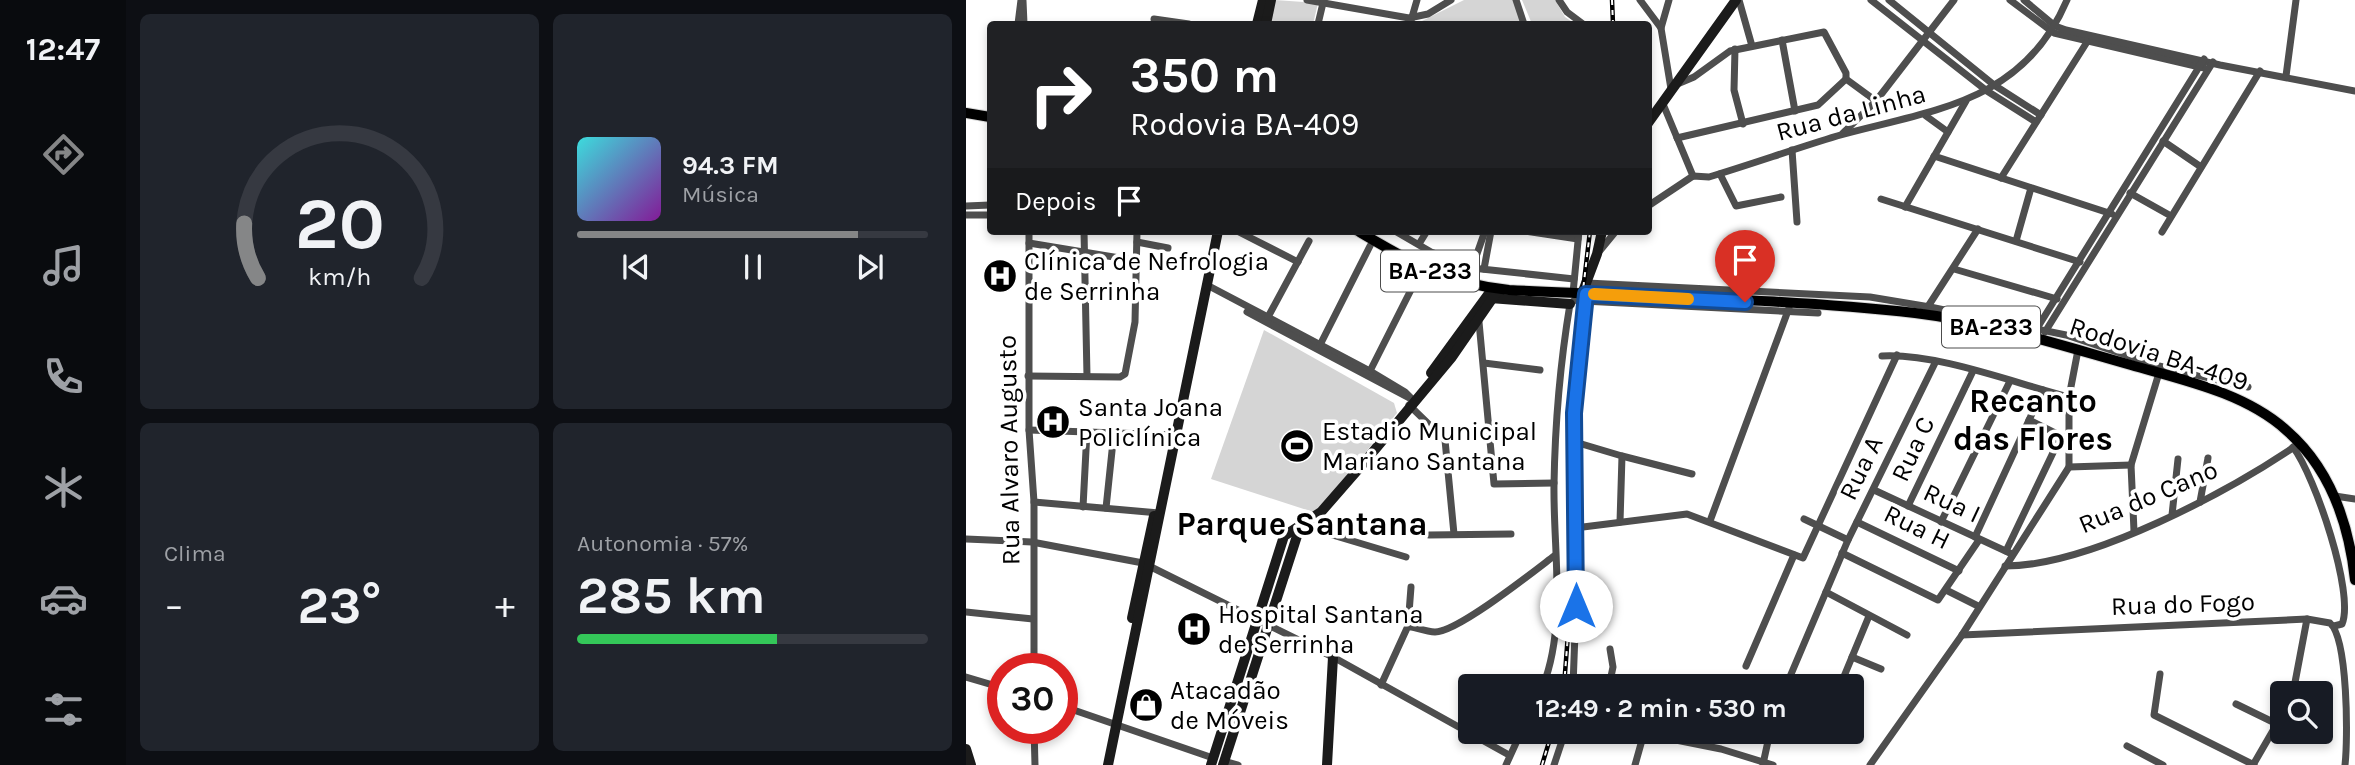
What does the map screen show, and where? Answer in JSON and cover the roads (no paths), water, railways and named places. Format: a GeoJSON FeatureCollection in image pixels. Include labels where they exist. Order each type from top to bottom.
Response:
{"type":"FeatureCollection","features":[{"type":"Feature","properties":{"kind":"main road"},"geometry":{"type":"LineString","coordinates":[[966,107],[987,110]]}},
{"type":"Feature","properties":{"kind":"main road"},"geometry":{"type":"LineString","coordinates":[[966,113],[987,116]]}},
{"type":"Feature","properties":{"kind":"main road","name":"BA-233"},"geometry":{"type":"LineString","coordinates":[[1365,235],[1444,278],[1496,292]]}},
{"type":"Feature","properties":{"kind":"main road","name":"Rodovia BA-409"},"geometry":{"type":"LineString","coordinates":[[1496,292],[1916,313],[2039,334],[2078,350],[2159,373],[2235,399],[2284,428],[2335,496],[2349,541],[2355,580]]}},
{"type":"Feature","properties":{"kind":"street"},"geometry":{"type":"LineString","coordinates":[[1018,21],[1022,0]]}},
{"type":"Feature","properties":{"kind":"street"},"geometry":{"type":"LineString","coordinates":[[1022,0],[1024,21]]}},
{"type":"Feature","properties":{"kind":"street"},"geometry":{"type":"LineString","coordinates":[[1258,21],[1263,0]]}},
{"type":"Feature","properties":{"kind":"street"},"geometry":{"type":"LineString","coordinates":[[1267,21],[1271,0]]}},
{"type":"Feature","properties":{"kind":"street"},"geometry":{"type":"LineString","coordinates":[[1311,0],[1404,21]]}},
{"type":"Feature","properties":{"kind":"street"},"geometry":{"type":"LineString","coordinates":[[1409,21],[1417,0]]}},
{"type":"Feature","properties":{"kind":"street"},"geometry":{"type":"LineString","coordinates":[[1434,0],[1439,8]]}},
{"type":"Feature","properties":{"kind":"street"},"geometry":{"type":"LineString","coordinates":[[1411,21],[1451,0]]}},
{"type":"Feature","properties":{"kind":"street"},"geometry":{"type":"LineString","coordinates":[[1516,0],[1523,21]]}},
{"type":"Feature","properties":{"kind":"street"},"geometry":{"type":"LineString","coordinates":[[1559,0],[1567,12],[1579,21]]}},
{"type":"Feature","properties":{"kind":"street"},"geometry":{"type":"LineString","coordinates":[[1640,0],[1661,28],[1673,87]]}},
{"type":"Feature","properties":{"kind":"street"},"geometry":{"type":"LineString","coordinates":[[1661,28],[1669,0]]}},
{"type":"Feature","properties":{"kind":"street"},"geometry":{"type":"LineString","coordinates":[[1738,0],[1752,46]]}},
{"type":"Feature","properties":{"kind":"street"},"geometry":{"type":"LineString","coordinates":[[1652,118],[1738,0]]}},
{"type":"Feature","properties":{"kind":"street"},"geometry":{"type":"LineString","coordinates":[[1871,0],[1987,91],[2036,122]]}},
{"type":"Feature","properties":{"kind":"street"},"geometry":{"type":"LineString","coordinates":[[1889,0],[1994,85],[2041,115]]}},
{"type":"Feature","properties":{"kind":"street"},"geometry":{"type":"LineString","coordinates":[[1840,136],[1876,101],[1954,0]]}},
{"type":"Feature","properties":{"kind":"street"},"geometry":{"type":"LineString","coordinates":[[2010,0],[2052,29],[2087,42],[2260,71],[2355,91]]}},
{"type":"Feature","properties":{"kind":"street"},"geometry":{"type":"LineString","coordinates":[[2024,0],[2052,29],[2202,63]]}},
{"type":"Feature","properties":{"kind":"street","name":"Rua da Linha"},"geometry":{"type":"LineString","coordinates":[[1652,203],[1693,176],[1703,178],[1720,174],[1840,136],[1926,116],[1987,91],[2019,65],[2052,29],[2067,0]]}},
{"type":"Feature","properties":{"kind":"street"},"geometry":{"type":"LineString","coordinates":[[2286,76],[2296,0]]}},
{"type":"Feature","properties":{"kind":"street"},"geometry":{"type":"LineString","coordinates":[[1319,21],[1323,3]]}},
{"type":"Feature","properties":{"kind":"street"},"geometry":{"type":"LineString","coordinates":[[1154,19],[1168,21]]}},
{"type":"Feature","properties":{"kind":"street"},"geometry":{"type":"LineString","coordinates":[[1673,87],[1735,49],[1825,32],[1846,73],[1846,79],[1824,102],[1743,124],[1677,138]]}},
{"type":"Feature","properties":{"kind":"street"},"geometry":{"type":"LineString","coordinates":[[1782,40],[1795,111]]}},
{"type":"Feature","properties":{"kind":"street"},"geometry":{"type":"LineString","coordinates":[[2001,178],[2087,42]]}},
{"type":"Feature","properties":{"kind":"street"},"geometry":{"type":"LineString","coordinates":[[1735,49],[1734,90],[1743,124]]}},
{"type":"Feature","properties":{"kind":"street"},"geometry":{"type":"LineString","coordinates":[[2039,334],[2087,264],[2113,214],[2202,63]]}},
{"type":"Feature","properties":{"kind":"street"},"geometry":{"type":"LineString","coordinates":[[2039,334],[2055,298],[2079,261],[2130,193],[2214,65]]}},
{"type":"Feature","properties":{"kind":"street"},"geometry":{"type":"LineString","coordinates":[[2162,232],[2260,71]]}},
{"type":"Feature","properties":{"kind":"street"},"geometry":{"type":"LineString","coordinates":[[1846,79],[1876,101]]}},
{"type":"Feature","properties":{"kind":"street"},"geometry":{"type":"LineString","coordinates":[[1905,207],[1966,101]]}},
{"type":"Feature","properties":{"kind":"street"},"geometry":{"type":"LineString","coordinates":[[1663,104],[1693,176]]}},
{"type":"Feature","properties":{"kind":"street"},"geometry":{"type":"LineString","coordinates":[[1926,116],[1948,131]]}},
{"type":"Feature","properties":{"kind":"street"},"geometry":{"type":"LineString","coordinates":[[2163,141],[2200,167]]}},
{"type":"Feature","properties":{"kind":"street"},"geometry":{"type":"LineString","coordinates":[[1792,150],[1797,222]]}},
{"type":"Feature","properties":{"kind":"street"},"geometry":{"type":"LineString","coordinates":[[1934,156],[2113,214]]}},
{"type":"Feature","properties":{"kind":"street"},"geometry":{"type":"LineString","coordinates":[[1720,174],[1736,206],[1781,197]]}},
{"type":"Feature","properties":{"kind":"street"},"geometry":{"type":"LineString","coordinates":[[2016,241],[2031,188]]}},
{"type":"Feature","properties":{"kind":"street"},"geometry":{"type":"LineString","coordinates":[[2130,193],[2171,216]]}},
{"type":"Feature","properties":{"kind":"street"},"geometry":{"type":"LineString","coordinates":[[1881,199],[2087,264]]}},
{"type":"Feature","properties":{"kind":"street"},"geometry":{"type":"LineString","coordinates":[[966,206],[987,205]]}},
{"type":"Feature","properties":{"kind":"street"},"geometry":{"type":"LineString","coordinates":[[966,215],[987,215]]}},
{"type":"Feature","properties":{"kind":"street"},"geometry":{"type":"LineString","coordinates":[[1916,313],[1930,307],[1978,229]]}},
{"type":"Feature","properties":{"kind":"street","name":"Rua Alvaro Augusto"},"geometry":{"type":"LineString","coordinates":[[1029,235],[1028,376],[1034,502],[1034,653]]}},
{"type":"Feature","properties":{"kind":"street"},"geometry":{"type":"LineString","coordinates":[[1084,235],[1087,376]]}},
{"type":"Feature","properties":{"kind":"street"},"geometry":{"type":"LineString","coordinates":[[1028,376],[1123,376],[1135,322],[1137,235]]}},
{"type":"Feature","properties":{"kind":"street"},"geometry":{"type":"LineString","coordinates":[[1206,287],[1212,235]]}},
{"type":"Feature","properties":{"kind":"street"},"geometry":{"type":"LineString","coordinates":[[1105,765],[1173,434],[1218,235]]}},
{"type":"Feature","properties":{"kind":"street"},"geometry":{"type":"LineString","coordinates":[[1245,235],[1298,262]]}},
{"type":"Feature","properties":{"kind":"street"},"geometry":{"type":"LineString","coordinates":[[1402,235],[1478,269],[1574,278]]}},
{"type":"Feature","properties":{"kind":"street"},"geometry":{"type":"LineString","coordinates":[[1419,244],[1425,235]]}},
{"type":"Feature","properties":{"kind":"street"},"geometry":{"type":"LineString","coordinates":[[1478,269],[1484,235]]}},
{"type":"Feature","properties":{"kind":"street"},"geometry":{"type":"LineString","coordinates":[[1470,285],[1490,235]]}},
{"type":"Feature","properties":{"kind":"street"},"geometry":{"type":"LineString","coordinates":[[1573,674],[1576,375],[1580,295],[1574,278],[1578,235]]}},
{"type":"Feature","properties":{"kind":"street"},"geometry":{"type":"LineString","coordinates":[[1547,674],[1553,656],[1555,626],[1556,405],[1580,295],[1597,254],[1601,235]]}},
{"type":"Feature","properties":{"kind":"street"},"geometry":{"type":"LineString","coordinates":[[1597,254],[1613,235]]}},
{"type":"Feature","properties":{"kind":"street"},"geometry":{"type":"LineString","coordinates":[[1268,317],[1309,241]]}},
{"type":"Feature","properties":{"kind":"street"},"geometry":{"type":"LineString","coordinates":[[1137,242],[1168,248]]}},
{"type":"Feature","properties":{"kind":"street"},"geometry":{"type":"LineString","coordinates":[[1029,243],[1138,261]]}},
{"type":"Feature","properties":{"kind":"street"},"geometry":{"type":"LineString","coordinates":[[1320,345],[1370,246]]}},
{"type":"Feature","properties":{"kind":"street"},"geometry":{"type":"LineString","coordinates":[[1954,269],[2064,301]]}},
{"type":"Feature","properties":{"kind":"street"},"geometry":{"type":"LineString","coordinates":[[1370,371],[1420,272]]}},
{"type":"Feature","properties":{"kind":"street"},"geometry":{"type":"LineString","coordinates":[[1206,287],[1370,371],[1414,400],[1443,436],[1454,534]]}},
{"type":"Feature","properties":{"kind":"street"},"geometry":{"type":"LineString","coordinates":[[1206,287],[1414,400]]}},
{"type":"Feature","properties":{"kind":"street"},"geometry":{"type":"LineString","coordinates":[[1496,292],[1870,297],[1930,307],[2039,334],[2098,344],[2159,366],[2248,387]]}},
{"type":"Feature","properties":{"kind":"street"},"geometry":{"type":"LineString","coordinates":[[1218,762],[1255,621],[1284,536],[1321,512],[1414,400],[1420,387],[1479,322],[1496,292]]}},
{"type":"Feature","properties":{"kind":"street"},"geometry":{"type":"LineString","coordinates":[[1449,355],[1496,292]]}},
{"type":"Feature","properties":{"kind":"street"},"geometry":{"type":"LineString","coordinates":[[1710,521],[1789,308],[1818,313]]}},
{"type":"Feature","properties":{"kind":"street"},"geometry":{"type":"LineString","coordinates":[[1479,322],[1494,484],[1554,483]]}},
{"type":"Feature","properties":{"kind":"street"},"geometry":{"type":"LineString","coordinates":[[2009,552],[2069,467],[2065,437],[2078,350]]}},
{"type":"Feature","properties":{"kind":"street"},"geometry":{"type":"LineString","coordinates":[[1882,356],[1897,355],[1973,371],[2069,397]]}},
{"type":"Feature","properties":{"kind":"street","name":"Rua A"},"geometry":{"type":"LineString","coordinates":[[1746,666],[1897,355]]}},
{"type":"Feature","properties":{"kind":"street"},"geometry":{"type":"LineString","coordinates":[[1484,363],[1540,370]]}},
{"type":"Feature","properties":{"kind":"street","name":"Rua A"},"geometry":{"type":"LineString","coordinates":[[1791,674],[1848,540],[1935,363]]}},
{"type":"Feature","properties":{"kind":"street","name":"Rua C"},"geometry":{"type":"LineString","coordinates":[[1908,506],[1973,371]]}},
{"type":"Feature","properties":{"kind":"street"},"geometry":{"type":"LineString","coordinates":[[2134,531],[2131,465],[2159,373]]}},
{"type":"Feature","properties":{"kind":"street"},"geometry":{"type":"LineString","coordinates":[[1941,522],[2010,381]]}},
{"type":"Feature","properties":{"kind":"street"},"geometry":{"type":"LineString","coordinates":[[1842,554],[1938,600],[1959,571],[1977,538],[2043,390]]}},
{"type":"Feature","properties":{"kind":"street"},"geometry":{"type":"LineString","coordinates":[[2029,420],[2065,437]]}},
{"type":"Feature","properties":{"kind":"street"},"geometry":{"type":"LineString","coordinates":[[1029,430],[1173,434]]}},
{"type":"Feature","properties":{"kind":"street"},"geometry":{"type":"LineString","coordinates":[[1083,507],[1087,431]]}},
{"type":"Feature","properties":{"kind":"street"},"geometry":{"type":"LineString","coordinates":[[1106,508],[1114,432]]}},
{"type":"Feature","properties":{"kind":"street"},"geometry":{"type":"LineString","coordinates":[[1870,765],[1962,635],[2005,566],[2009,552],[2065,437]]}},
{"type":"Feature","properties":{"kind":"street"},"geometry":{"type":"LineString","coordinates":[[1575,442],[1692,474]]}},
{"type":"Feature","properties":{"kind":"street"},"geometry":{"type":"LineString","coordinates":[[2296,445],[2324,505],[2348,584],[2348,615],[2342,624],[2334,626],[2346,695],[2345,765]]}},
{"type":"Feature","properties":{"kind":"street","name":"Rua do Cano"},"geometry":{"type":"LineString","coordinates":[[2005,566],[2044,561],[2134,531],[2200,502],[2296,445]]}},
{"type":"Feature","properties":{"kind":"street"},"geometry":{"type":"LineString","coordinates":[[1620,522],[1622,456]]}},
{"type":"Feature","properties":{"kind":"street"},"geometry":{"type":"LineString","coordinates":[[2172,515],[2178,458]]}},
{"type":"Feature","properties":{"kind":"street"},"geometry":{"type":"LineString","coordinates":[[2200,502],[2208,458]]}},
{"type":"Feature","properties":{"kind":"street"},"geometry":{"type":"LineString","coordinates":[[2069,467],[2131,465]]}},
{"type":"Feature","properties":{"kind":"street","name":"Rua I"},"geometry":{"type":"LineString","coordinates":[[1874,490],[2009,552]]}},
{"type":"Feature","properties":{"kind":"street"},"geometry":{"type":"LineString","coordinates":[[2335,496],[2355,499]]}},
{"type":"Feature","properties":{"kind":"street"},"geometry":{"type":"LineString","coordinates":[[1034,502],[1158,513]]}},
{"type":"Feature","properties":{"kind":"street"},"geometry":{"type":"LineString","coordinates":[[1575,528],[1688,514],[1798,557]]}},
{"type":"Feature","properties":{"kind":"street"},"geometry":{"type":"LineString","coordinates":[[1804,519],[1848,540]]}},
{"type":"Feature","properties":{"kind":"street","name":"Rua H"},"geometry":{"type":"LineString","coordinates":[[1857,522],[1959,571]]}},
{"type":"Feature","properties":{"kind":"street"},"geometry":{"type":"LineString","coordinates":[[1303,524],[1406,557]]}},
{"type":"Feature","properties":{"kind":"street"},"geometry":{"type":"LineString","coordinates":[[1218,762],[1303,524]]}},
{"type":"Feature","properties":{"kind":"street"},"geometry":{"type":"LineString","coordinates":[[1429,535],[1510,534]]}},
{"type":"Feature","properties":{"kind":"street"},"geometry":{"type":"LineString","coordinates":[[966,540],[1032,542],[1146,564],[1255,621],[1333,657],[1509,755]]}},
{"type":"Feature","properties":{"kind":"street"},"geometry":{"type":"LineString","coordinates":[[1408,626],[1434,632],[1443,630],[1486,605],[1554,556]]}},
{"type":"Feature","properties":{"kind":"street"},"geometry":{"type":"LineString","coordinates":[[1381,685],[1408,626],[1411,587]]}},
{"type":"Feature","properties":{"kind":"street"},"geometry":{"type":"LineString","coordinates":[[1946,590],[1978,606]]}},
{"type":"Feature","properties":{"kind":"street"},"geometry":{"type":"LineString","coordinates":[[1826,592],[1906,635]]}},
{"type":"Feature","properties":{"kind":"street"},"geometry":{"type":"LineString","coordinates":[[966,612],[1033,619]]}},
{"type":"Feature","properties":{"kind":"street"},"geometry":{"type":"LineString","coordinates":[[1845,674],[1869,616]]}},
{"type":"Feature","properties":{"kind":"street"},"geometry":{"type":"LineString","coordinates":[[2294,681],[2306,620]]}},
{"type":"Feature","properties":{"kind":"street","name":"Rua do Fogo"},"geometry":{"type":"LineString","coordinates":[[1962,635],[2306,620],[2326,621],[2334,626]]}},
{"type":"Feature","properties":{"kind":"street"},"geometry":{"type":"LineString","coordinates":[[1610,649],[1612,674]]}},
{"type":"Feature","properties":{"kind":"street"},"geometry":{"type":"LineString","coordinates":[[1327,765],[1333,657]]}},
{"type":"Feature","properties":{"kind":"street"},"geometry":{"type":"LineString","coordinates":[[1852,657],[1881,669]]}},
{"type":"Feature","properties":{"kind":"street"},"geometry":{"type":"LineString","coordinates":[[2160,674],[2154,715],[2253,765],[2270,736]]}},
{"type":"Feature","properties":{"kind":"street"},"geometry":{"type":"LineString","coordinates":[[966,677],[987,683]]}},
{"type":"Feature","properties":{"kind":"street"},"geometry":{"type":"LineString","coordinates":[[2236,704],[2270,721]]}},
{"type":"Feature","properties":{"kind":"street"},"geometry":{"type":"LineString","coordinates":[[1078,711],[1218,762],[1238,765]]}},
{"type":"Feature","properties":{"kind":"street"},"geometry":{"type":"LineString","coordinates":[[1034,744],[1035,765]]}},
{"type":"Feature","properties":{"kind":"street"},"geometry":{"type":"LineString","coordinates":[[1506,765],[1515,744]]}},
{"type":"Feature","properties":{"kind":"street"},"geometry":{"type":"LineString","coordinates":[[1554,765],[1561,744]]}},
{"type":"Feature","properties":{"kind":"street"},"geometry":{"type":"LineString","coordinates":[[1635,765],[1638,744]]}},
{"type":"Feature","properties":{"kind":"street"},"geometry":{"type":"LineString","coordinates":[[1688,744],[1773,765]]}},
{"type":"Feature","properties":{"kind":"street"},"geometry":{"type":"LineString","coordinates":[[1764,763],[1768,744]]}},
{"type":"Feature","properties":{"kind":"street"},"geometry":{"type":"LineString","coordinates":[[2127,746],[2163,765]]}},
{"type":"Feature","properties":{"kind":"street"},"geometry":{"type":"LineString","coordinates":[[966,749],[971,765]]}},
{"type":"Feature","properties":{"kind":"railway"},"geometry":{"type":"LineString","coordinates":[[1612,0],[1613,21]]}},
{"type":"Feature","properties":{"kind":"railway"},"geometry":{"type":"LineString","coordinates":[[1565,674],[1572,582],[1572,383],[1590,235]]}},
{"type":"Feature","properties":{"kind":"railway"},"geometry":{"type":"LineString","coordinates":[[1542,765],[1548,744]]}},
{"type":"Feature","properties":{"kind":"place","name":"Clínica de Nefrologia de Serrinha"},"geometry":{"type":"Point","coordinates":[1000,276]}},
{"type":"Feature","properties":{"kind":"place","name":"Santa Joana Policlínica"},"geometry":{"type":"Point","coordinates":[1053,422]}},
{"type":"Feature","properties":{"kind":"place","name":"Estadio Municipal Mariano Santana"},"geometry":{"type":"Point","coordinates":[1297,446]}},
{"type":"Feature","properties":{"kind":"place","name":"Hospital Santana de Serrinha"},"geometry":{"type":"Point","coordinates":[1194,629]}},
{"type":"Feature","properties":{"kind":"place","name":"Atacadão de Móveis"},"geometry":{"type":"Point","coordinates":[1146,705]}},
{"type":"Feature","properties":{"kind":"district","name":"Recanto das Flores"},"geometry":{"type":"Point","coordinates":[2033,420]}},
{"type":"Feature","properties":{"kind":"district","name":"Parque Santana"},"geometry":{"type":"Point","coordinates":[1302,524]}}]}
